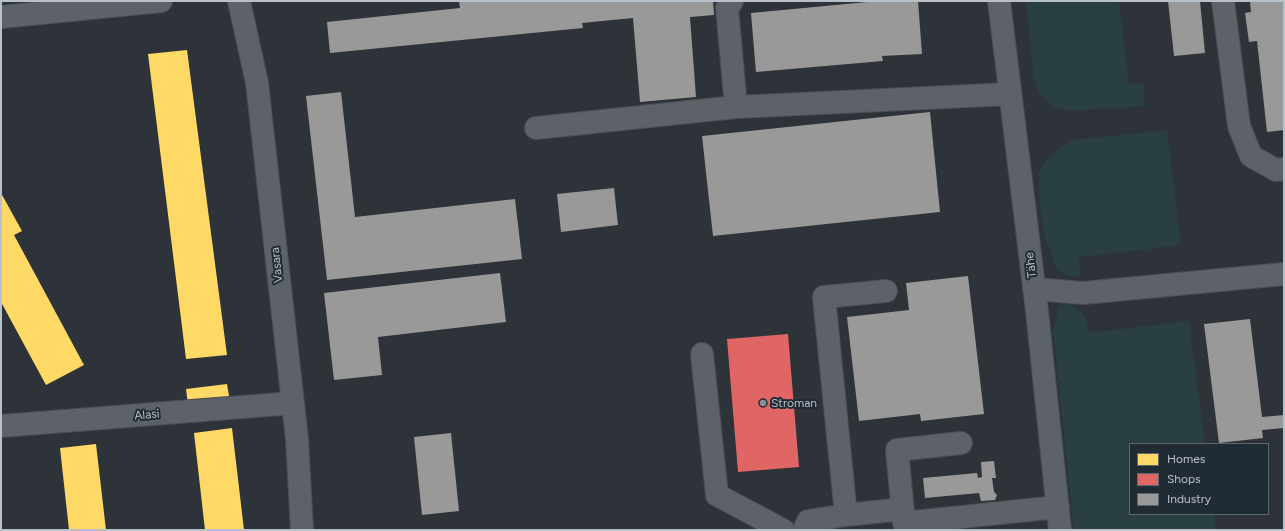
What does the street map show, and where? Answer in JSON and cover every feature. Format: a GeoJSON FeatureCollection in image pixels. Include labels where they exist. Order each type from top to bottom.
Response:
{"type":"FeatureCollection","features":[{"type":"Feature","properties":{"kind":"street"},"geometry":{"type":"LineString","coordinates":[[1,17],[162,1]]}},
{"type":"Feature","properties":{"kind":"street","name":"Vasara"},"geometry":{"type":"LineString","coordinates":[[239,1],[257,83],[297,439],[302,530]]}},
{"type":"Feature","properties":{"kind":"street"},"geometry":{"type":"LineString","coordinates":[[732,1],[727,8],[736,107]]}},
{"type":"Feature","properties":{"kind":"street","name":"Tähe"},"geometry":{"type":"LineString","coordinates":[[999,1],[1034,289],[1060,530]]}},
{"type":"Feature","properties":{"kind":"street"},"geometry":{"type":"LineString","coordinates":[[1223,1],[1239,126],[1251,156],[1276,170],[1284,169]]}},
{"type":"Feature","properties":{"kind":"street"},"geometry":{"type":"LineString","coordinates":[[536,128],[736,107],[1010,94]]}},
{"type":"Feature","properties":{"kind":"street"},"geometry":{"type":"LineString","coordinates":[[1034,289],[1083,293],[1284,274]]}},
{"type":"Feature","properties":{"kind":"street"},"geometry":{"type":"LineString","coordinates":[[846,515],[824,297],[886,290]]}},
{"type":"Feature","properties":{"kind":"street"},"geometry":{"type":"LineString","coordinates":[[702,354],[717,495],[783,530]]}},
{"type":"Feature","properties":{"kind":"street","name":"Alasi"},"geometry":{"type":"LineString","coordinates":[[1,426],[292,403]]}},
{"type":"Feature","properties":{"kind":"street"},"geometry":{"type":"LineString","coordinates":[[961,443],[897,450],[904,523],[1058,507]]}},
{"type":"Feature","properties":{"kind":"street"},"geometry":{"type":"LineString","coordinates":[[804,530],[808,521],[903,509]]}},
{"type":"Feature","properties":{"kind":"green space"},"geometry":{"type":"Polygon","coordinates":[[[1026,1],[1119,1],[1129,85],[1143,84],[1145,106],[1065,110],[1051,105],[1039,93],[1034,80],[1026,1]]]}},
{"type":"Feature","properties":{"kind":"green space"},"geometry":{"type":"Polygon","coordinates":[[[1167,130],[1181,245],[1079,257],[1081,275],[1071,276],[1057,269],[1044,234],[1039,196],[1039,173],[1047,159],[1064,145],[1074,140],[1167,130]]]}},
{"type":"Feature","properties":{"kind":"green space"},"geometry":{"type":"Polygon","coordinates":[[[1070,303],[1086,317],[1088,333],[1189,321],[1205,443],[1129,443],[1129,515],[1214,515],[1216,530],[1074,530],[1053,330],[1059,307],[1070,303]]]}},
{"type":"Feature","properties":{"kind":"building: Homes"},"geometry":{"type":"Polygon","coordinates":[[[187,50],[227,355],[186,359],[148,54],[187,50]]]}},
{"type":"Feature","properties":{"kind":"building: Homes"},"geometry":{"type":"Polygon","coordinates":[[[1,193],[22,231],[14,235],[84,365],[46,385],[1,302],[1,193]]]}},
{"type":"Feature","properties":{"kind":"building: Homes"},"geometry":{"type":"Polygon","coordinates":[[[227,384],[230,402],[188,405],[186,389],[227,384]]]}},
{"type":"Feature","properties":{"kind":"building: Homes"},"geometry":{"type":"Polygon","coordinates":[[[232,428],[244,530],[205,530],[194,433],[232,428]]]}},
{"type":"Feature","properties":{"kind":"building: Homes"},"geometry":{"type":"Polygon","coordinates":[[[96,444],[106,530],[69,530],[60,448],[96,444]]]}},
{"type":"Feature","properties":{"kind":"building: Shops","name":"Stroman"},"geometry":{"type":"Polygon","coordinates":[[[788,334],[799,467],[738,472],[727,339],[788,334]]]}},
{"type":"Feature","properties":{"kind":"building: Industry"},"geometry":{"type":"Polygon","coordinates":[[[459,1],[713,1],[714,15],[690,17],[696,97],[640,102],[633,18],[582,23],[583,28],[330,53],[327,22],[460,8],[459,1]]]}},
{"type":"Feature","properties":{"kind":"building: Industry"},"geometry":{"type":"Polygon","coordinates":[[[878,1],[918,1],[922,54],[882,56],[883,61],[756,72],[751,13],[878,1]]]}},
{"type":"Feature","properties":{"kind":"building: Industry"},"geometry":{"type":"Polygon","coordinates":[[[1168,1],[1200,1],[1205,53],[1174,56],[1168,1]]]}},
{"type":"Feature","properties":{"kind":"building: Industry"},"geometry":{"type":"Polygon","coordinates":[[[1250,1],[1284,1],[1284,130],[1267,132],[1257,41],[1249,42],[1245,13],[1251,12],[1250,1]]]}},
{"type":"Feature","properties":{"kind":"building: Industry"},"geometry":{"type":"Polygon","coordinates":[[[341,92],[355,217],[515,199],[522,259],[327,280],[306,96],[341,92]]]}},
{"type":"Feature","properties":{"kind":"building: Industry"},"geometry":{"type":"Polygon","coordinates":[[[930,112],[940,212],[713,236],[702,136],[930,112]]]}},
{"type":"Feature","properties":{"kind":"building: Industry"},"geometry":{"type":"Polygon","coordinates":[[[614,188],[618,225],[561,232],[557,194],[614,188]]]}},
{"type":"Feature","properties":{"kind":"building: Industry"},"geometry":{"type":"Polygon","coordinates":[[[500,273],[506,322],[378,337],[382,375],[334,380],[324,293],[500,273]]]}},
{"type":"Feature","properties":{"kind":"building: Industry"},"geometry":{"type":"Polygon","coordinates":[[[968,276],[984,414],[921,421],[920,414],[859,421],[847,317],[909,310],[906,283],[968,276]]]}},
{"type":"Feature","properties":{"kind":"building: Industry"},"geometry":{"type":"Polygon","coordinates":[[[1250,319],[1262,417],[1284,415],[1284,428],[1262,430],[1263,438],[1219,443],[1204,324],[1250,319]]]}},
{"type":"Feature","properties":{"kind":"building: Industry"},"geometry":{"type":"Polygon","coordinates":[[[451,433],[459,511],[422,515],[414,437],[451,433]]]}},
{"type":"Feature","properties":{"kind":"building: Industry"},"geometry":{"type":"Polygon","coordinates":[[[994,461],[996,478],[992,478],[994,492],[997,495],[995,500],[981,501],[979,493],[925,498],[923,478],[977,473],[978,478],[982,477],[981,462],[994,461]]]}},
{"type":"Feature","properties":{"kind":"place","name":"Stroman"},"geometry":{"type":"Point","coordinates":[763,403]}}]}
